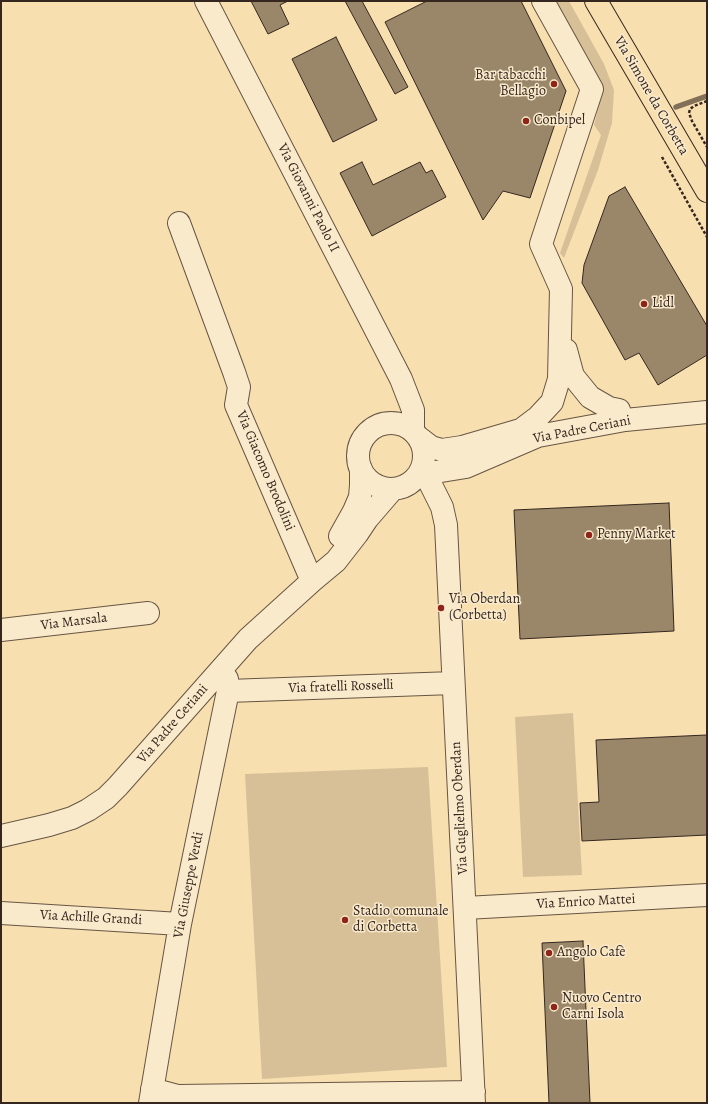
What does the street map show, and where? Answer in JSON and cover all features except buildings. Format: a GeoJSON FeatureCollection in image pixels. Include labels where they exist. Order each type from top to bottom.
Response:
{"type":"FeatureCollection","features":[{"type":"Feature","properties":{"kind":"main road","name":"Via Simone da Corbetta"},"geometry":{"type":"LineString","coordinates":[[596,1],[707,191]]}},
{"type":"Feature","properties":{"kind":"street","name":"Via Giovanni Paolo II"},"geometry":{"type":"LineString","coordinates":[[206,1],[401,379],[413,410],[416,434]]}},
{"type":"Feature","properties":{"kind":"street"},"geometry":{"type":"LineString","coordinates":[[522,429],[538,417],[552,402],[559,379],[561,289],[541,244],[592,89],[543,1]]}},
{"type":"Feature","properties":{"kind":"street","name":"Via Giacomo Brodolini"},"geometry":{"type":"LineString","coordinates":[[179,223],[239,387],[236,405],[317,577]]}},
{"type":"Feature","properties":{"kind":"street"},"geometry":{"type":"LineString","coordinates":[[560,329],[573,376],[590,397],[609,408],[619,410]]}},
{"type":"Feature","properties":{"kind":"street"},"geometry":{"type":"LineString","coordinates":[[390,423],[401,410],[407,395]]}},
{"type":"Feature","properties":{"kind":"street","name":"Via Padre Ceriani"},"geometry":{"type":"LineString","coordinates":[[416,434],[431,447],[442,450],[462,447],[522,429],[640,405],[707,396]]}},
{"type":"Feature","properties":{"kind":"street","name":"Via Padre Ceriani"},"geometry":{"type":"LineString","coordinates":[[1,836],[72,818],[88,810],[106,798],[248,639],[336,561],[367,519],[413,478],[439,471],[461,468],[538,436],[625,420],[707,412]]}},
{"type":"Feature","properties":{"kind":"street"},"geometry":{"type":"LineString","coordinates":[[390,423],[398,424],[406,426],[416,434],[424,450],[413,478],[382,488],[373,484],[366,478],[361,469],[358,455],[359,447],[362,440],[373,428],[390,423]]}},
{"type":"Feature","properties":{"kind":"street","name":"Via Guglielmo Oberdan"},"geometry":{"type":"LineString","coordinates":[[461,468],[454,474],[447,486],[443,496],[443,510],[446,525],[474,1097]]}},
{"type":"Feature","properties":{"kind":"street","name":"Via Padre Ceriani"},"geometry":{"type":"LineString","coordinates":[[317,577],[354,511],[360,497],[361,469]]}},
{"type":"Feature","properties":{"kind":"street"},"geometry":{"type":"LineString","coordinates":[[413,478],[430,500],[443,510]]}},
{"type":"Feature","properties":{"kind":"street","name":"Via Marsala"},"geometry":{"type":"LineString","coordinates":[[1,630],[148,613]]}},
{"type":"Feature","properties":{"kind":"street","name":"Via Giuseppe Verdi"},"geometry":{"type":"LineString","coordinates":[[151,1096],[180,924],[228,691],[227,679],[221,670]]}},
{"type":"Feature","properties":{"kind":"street","name":"Via fratelli Rosselli"},"geometry":{"type":"LineString","coordinates":[[228,691],[453,683]]}},
{"type":"Feature","properties":{"kind":"street","name":"Via Enrico Mattei"},"geometry":{"type":"LineString","coordinates":[[465,908],[707,895]]}},
{"type":"Feature","properties":{"kind":"street","name":"Via Achille Grandi"},"geometry":{"type":"LineString","coordinates":[[1,913],[180,924]]}},
{"type":"Feature","properties":{"kind":"street"},"geometry":{"type":"LineString","coordinates":[[151,1096],[474,1097]]}},
{"type":"Feature","properties":{"kind":"path"},"geometry":{"type":"LineString","coordinates":[[707,101],[694,106],[690,109],[689,113],[707,147]]}},
{"type":"Feature","properties":{"kind":"shaded area"},"geometry":{"type":"Polygon","coordinates":[[[553,1],[569,1],[604,64],[614,90],[612,123],[598,170],[564,258],[560,253],[601,135],[594,125],[603,89],[553,1]]]}},
{"type":"Feature","properties":{"kind":"shaded area"},"geometry":{"type":"Polygon","coordinates":[[[573,713],[582,875],[523,877],[515,717],[573,713]]]}},
{"type":"Feature","properties":{"kind":"shaded area","name":"Stadio comunale di Corbetta"},"geometry":{"type":"Polygon","coordinates":[[[428,767],[447,1067],[262,1079],[245,774],[428,767]]]}},
{"type":"Feature","properties":{"kind":"waterway"},"geometry":{"type":"LineString","coordinates":[[676,107],[707,96]]}},
{"type":"Feature","properties":{"kind":"place","name":"Bar tabacchi Bellagio"},"geometry":{"type":"Point","coordinates":[554,84]}},
{"type":"Feature","properties":{"kind":"place","name":"Conbipel"},"geometry":{"type":"Point","coordinates":[526,121]}},
{"type":"Feature","properties":{"kind":"place","name":"Lidl"},"geometry":{"type":"Point","coordinates":[644,304]}},
{"type":"Feature","properties":{"kind":"place","name":"Penny Market"},"geometry":{"type":"Point","coordinates":[589,535]}},
{"type":"Feature","properties":{"kind":"place","name":"Via Oberdan (Corbetta)"},"geometry":{"type":"Point","coordinates":[441,608]}},
{"type":"Feature","properties":{"kind":"place","name":"Stadio comunale di Corbetta"},"geometry":{"type":"Point","coordinates":[345,920]}},
{"type":"Feature","properties":{"kind":"place","name":"Angolo Cafè"},"geometry":{"type":"Point","coordinates":[549,953]}},
{"type":"Feature","properties":{"kind":"place","name":"Nuovo Centro Carni Isola"},"geometry":{"type":"Point","coordinates":[554,1007]}}]}
